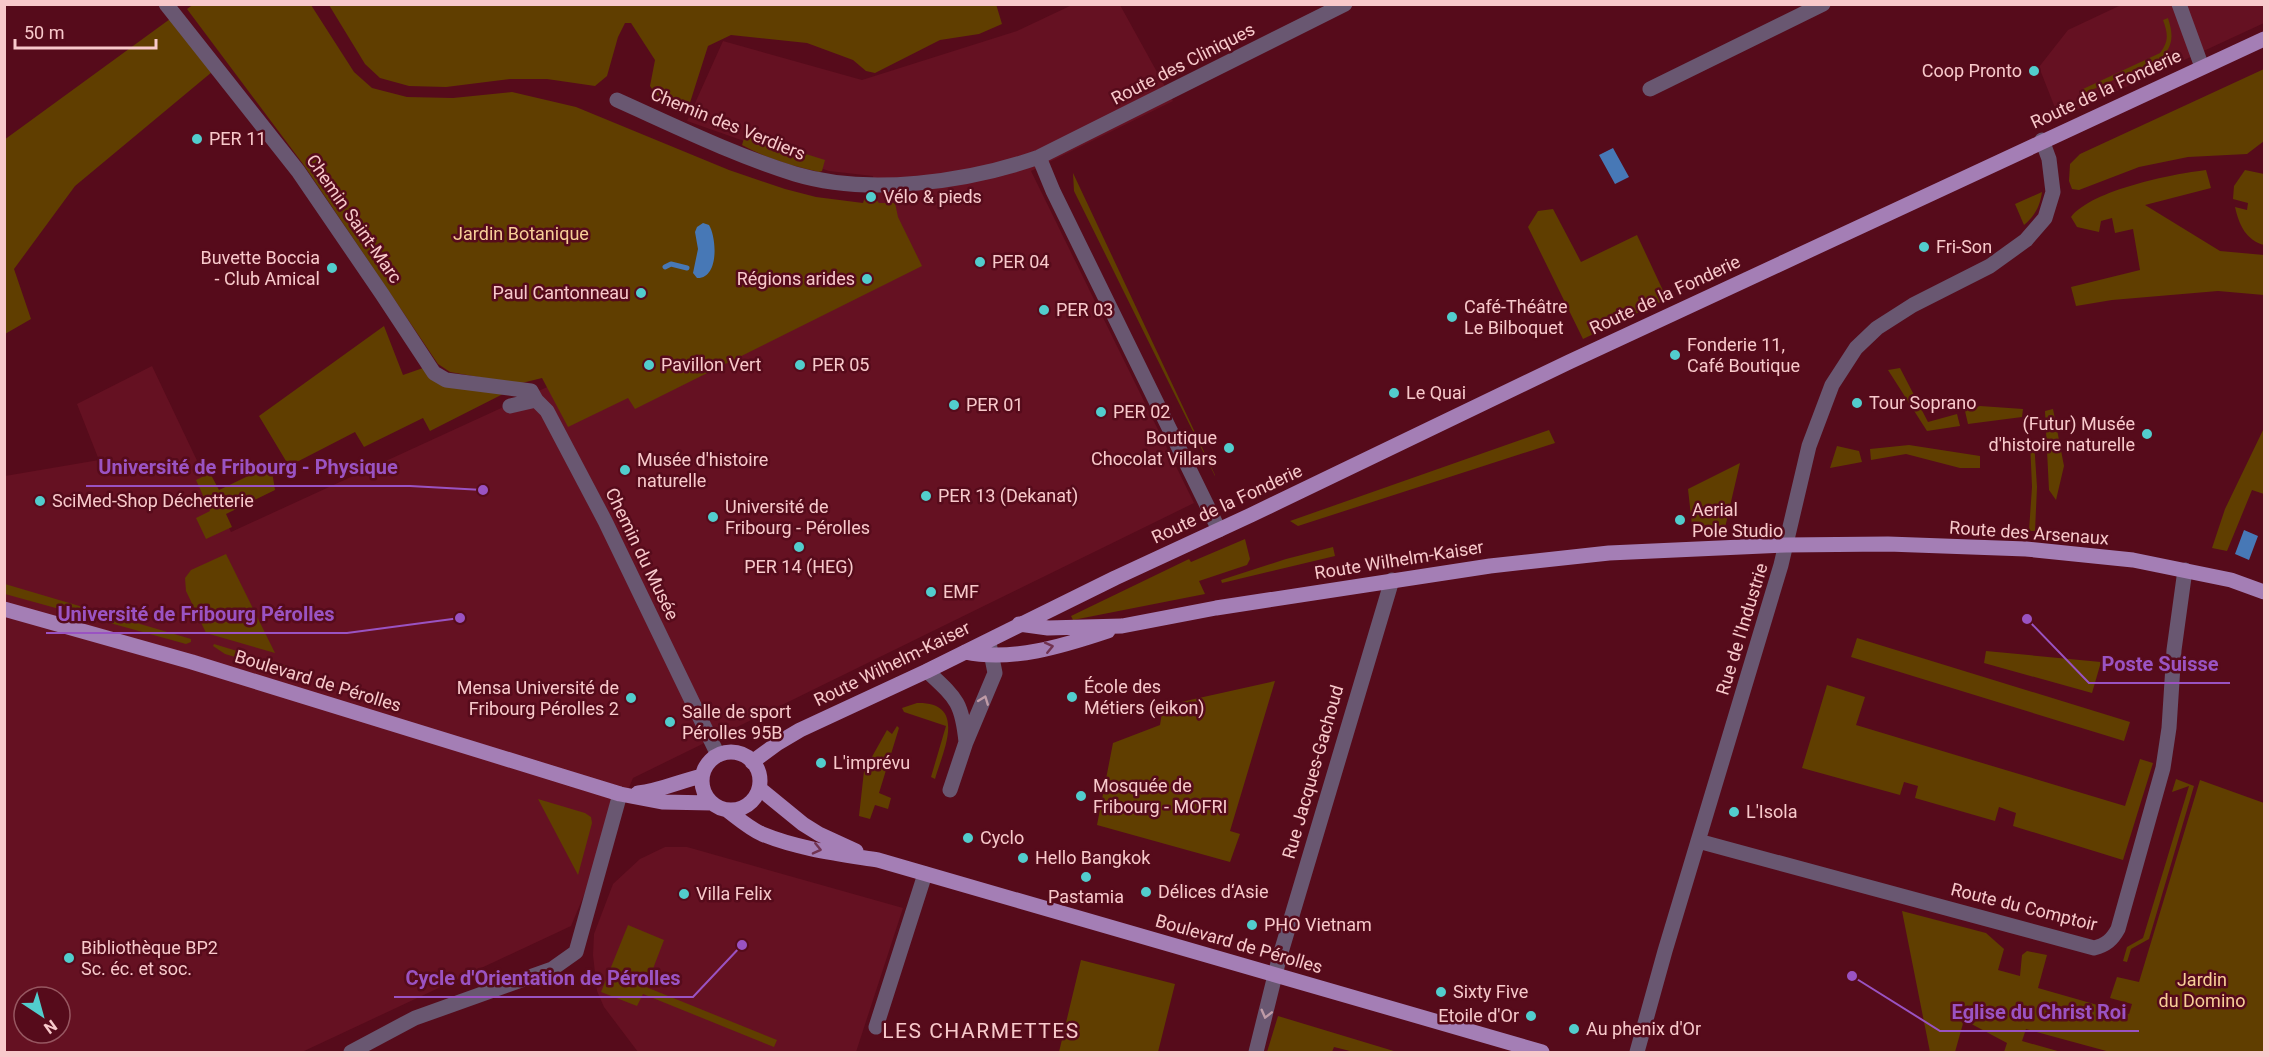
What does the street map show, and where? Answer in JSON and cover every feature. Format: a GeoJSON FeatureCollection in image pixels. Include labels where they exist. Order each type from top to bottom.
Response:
{"type":"FeatureCollection","features":[{"type":"Feature","properties":{"kind":"main road","name":"Route de la Fonderie"},"geometry":{"type":"LineString","coordinates":[[988,640],[1569,362],[2042,140],[2265,39]]}},
{"type":"Feature","properties":{"kind":"main road","name":"Route des Arsenaux"},"geometry":{"type":"LineString","coordinates":[[1786,545],[1888,544],[2026,549],[2133,560],[2231,580],[2265,592]]}},
{"type":"Feature","properties":{"kind":"main road","name":"Route Wilhelm-Kaiser"},"geometry":{"type":"LineString","coordinates":[[1019,624],[1048,627],[1122,626],[1216,608],[1490,566],[1609,553],[1786,545]]}},
{"type":"Feature","properties":{"kind":"main road","name":"Boulevard de Pérolles"},"geometry":{"type":"LineString","coordinates":[[4,609],[192,662],[620,794],[662,802],[712,803],[728,810],[748,826],[772,837],[817,849],[878,860],[1542,1053]]}},
{"type":"Feature","properties":{"kind":"main road"},"geometry":{"type":"LineString","coordinates":[[965,652],[992,656],[1023,653],[1080,640],[1122,626]]}},
{"type":"Feature","properties":{"kind":"main road","name":"Route Wilhelm-Kaiser"},"geometry":{"type":"LineString","coordinates":[[752,762],[800,730],[988,640]]}},
{"type":"Feature","properties":{"kind":"main road"},"geometry":{"type":"LineString","coordinates":[[712,803],[705,794],[702,776],[708,764],[718,755],[728,752],[738,753],[752,762],[759,775],[759,788],[748,804],[735,810],[728,810]]}},
{"type":"Feature","properties":{"kind":"main road"},"geometry":{"type":"LineString","coordinates":[[620,794],[657,791],[680,781],[702,776]]}},
{"type":"Feature","properties":{"kind":"main road","name":"Boulevard de Pérolles"},"geometry":{"type":"LineString","coordinates":[[759,788],[784,810],[819,834],[878,860]]}},
{"type":"Feature","properties":{"kind":"street","name":"Chemin Saint-Marc"},"geometry":{"type":"LineString","coordinates":[[166,4],[293,164],[379,288],[434,373],[446,380],[524,388],[531,390],[536,400]]}},
{"type":"Feature","properties":{"kind":"street","name":"Route des Cliniques"},"geometry":{"type":"LineString","coordinates":[[1039,157],[1345,4]]}},
{"type":"Feature","properties":{"kind":"street"},"geometry":{"type":"LineString","coordinates":[[1650,88],[1823,4]]}},
{"type":"Feature","properties":{"kind":"street"},"geometry":{"type":"LineString","coordinates":[[2179,4],[2202,67]]}},
{"type":"Feature","properties":{"kind":"street","name":"Chemin des Verdiers"},"geometry":{"type":"LineString","coordinates":[[617,100],[734,151],[796,174],[858,185],[884,185],[967,177],[1004,170],[1039,157]]}},
{"type":"Feature","properties":{"kind":"street","name":"Rue de l'Industrie"},"geometry":{"type":"LineString","coordinates":[[1637,1053],[1786,545],[1809,446],[1832,385],[1856,348],[1877,328],[1913,305],[1990,266],[2026,240],[2045,218],[2053,192],[2050,165],[2042,140]]}},
{"type":"Feature","properties":{"kind":"street"},"geometry":{"type":"LineString","coordinates":[[1039,157],[1053,191],[1219,530]]}},
{"type":"Feature","properties":{"kind":"street"},"geometry":{"type":"LineString","coordinates":[[510,406],[536,400]]}},
{"type":"Feature","properties":{"kind":"street","name":"Chemin du Musée"},"geometry":{"type":"LineString","coordinates":[[536,400],[547,411],[605,521],[718,755]]}},
{"type":"Feature","properties":{"kind":"street","name":"Route du Comptoir"},"geometry":{"type":"LineString","coordinates":[[1698,841],[2094,948],[2104,945],[2113,938],[2118,929],[2163,768],[2185,570]]}},
{"type":"Feature","properties":{"kind":"street","name":"Rue Jacques-Gachoud"},"geometry":{"type":"LineString","coordinates":[[1256,1053],[1275,975],[1349,716],[1392,580]]}},
{"type":"Feature","properties":{"kind":"street"},"geometry":{"type":"LineString","coordinates":[[950,790],[966,742],[995,674],[988,640]]}},
{"type":"Feature","properties":{"kind":"street"},"geometry":{"type":"LineString","coordinates":[[927,671],[953,696],[963,714],[966,742]]}},
{"type":"Feature","properties":{"kind":"street"},"geometry":{"type":"LineString","coordinates":[[351,1053],[415,1018],[552,969],[576,952],[620,794]]}},
{"type":"Feature","properties":{"kind":"street"},"geometry":{"type":"LineString","coordinates":[[876,1027],[925,874]]}},
{"type":"Feature","properties":{"kind":"shaded area","name":"Université de Fribourg - Pérolles"},"geometry":{"type":"Polygon","coordinates":[[[1072,5],[1120,5],[1173,101],[1031,171],[1194,503],[633,778],[571,926],[302,1052],[8,1052],[5,1050],[5,476],[99,460],[77,404],[152,366],[231,532],[883,233],[877,221],[873,176],[829,171],[687,121],[723,41],[862,80],[1017,31],[1072,5]]]}},
{"type":"Feature","properties":{"kind":"shaded area"},"geometry":{"type":"Polygon","coordinates":[[[2121,5],[2264,5],[2264,23],[2059,118],[2039,67],[2068,30],[2121,5]]]}},
{"type":"Feature","properties":{"kind":"shaded area"},"geometry":{"type":"Polygon","coordinates":[[[665,847],[687,847],[903,908],[856,1052],[638,1052],[604,1007],[597,991],[593,955],[594,934],[613,884],[640,859],[665,847]]]}},
{"type":"Feature","properties":{"kind":"green space","name":"Jardin Botanique"},"geometry":{"type":"Polygon","coordinates":[[[194,4],[311,5],[354,72],[372,88],[407,97],[453,98],[512,92],[576,107],[729,170],[785,189],[816,197],[863,203],[870,191],[879,203],[895,203],[898,217],[922,266],[635,409],[628,398],[568,427],[542,378],[518,384],[450,372],[438,364],[303,164],[187,9],[194,4]]]}},
{"type":"Feature","properties":{"kind":"green space"},"geometry":{"type":"Polygon","coordinates":[[[996,4],[1002,24],[979,34],[940,40],[875,73],[866,71],[853,60],[807,43],[731,35],[708,46],[687,112],[666,104],[650,86],[655,60],[631,23],[625,23],[618,37],[607,76],[595,86],[547,79],[510,79],[446,87],[409,86],[380,78],[365,64],[329,5],[996,4]]]}},
{"type":"Feature","properties":{"kind":"green space"},"geometry":{"type":"Polygon","coordinates":[[[2168,18],[2171,39],[2169,48],[2162,58],[2085,93],[2083,89],[2160,53],[2167,37],[2163,20],[2168,18]]]}},
{"type":"Feature","properties":{"kind":"green space"},"geometry":{"type":"Polygon","coordinates":[[[170,19],[212,72],[75,186],[14,269],[31,319],[5,334],[4,140],[170,19]]]}},
{"type":"Feature","properties":{"kind":"green space"},"geometry":{"type":"Polygon","coordinates":[[[2264,69],[2264,141],[2247,154],[2188,157],[2139,167],[2079,190],[2072,189],[2069,181],[2070,164],[2080,154],[2264,69]]]}},
{"type":"Feature","properties":{"kind":"green space"},"geometry":{"type":"Polygon","coordinates":[[[745,135],[825,160],[822,171],[789,164],[751,150],[742,145],[745,135]]]}},
{"type":"Feature","properties":{"kind":"green space"},"geometry":{"type":"Polygon","coordinates":[[[2206,170],[2211,188],[2145,205],[2220,251],[2264,255],[2264,295],[2218,291],[2112,300],[2076,306],[2071,287],[2140,270],[2133,229],[2115,233],[2112,218],[2101,221],[2099,232],[2077,227],[2071,217],[2081,207],[2114,191],[2174,175],[2206,170]]]}},
{"type":"Feature","properties":{"kind":"green space"},"geometry":{"type":"Polygon","coordinates":[[[2245,170],[2264,174],[2264,245],[2248,236],[2241,226],[2235,207],[2247,210],[2248,203],[2233,199],[2234,186],[2245,170]]]}},
{"type":"Feature","properties":{"kind":"green space"},"geometry":{"type":"Polygon","coordinates":[[[1073,173],[1215,475],[1215,476],[1074,191],[1073,173]]]}},
{"type":"Feature","properties":{"kind":"green space"},"geometry":{"type":"Polygon","coordinates":[[[2042,192],[2036,210],[2024,225],[2015,204],[2042,192]]]}},
{"type":"Feature","properties":{"kind":"green space"},"geometry":{"type":"Polygon","coordinates":[[[1553,209],[1581,262],[1637,235],[1667,299],[1583,339],[1528,227],[1538,211],[1553,209]]]}},
{"type":"Feature","properties":{"kind":"green space"},"geometry":{"type":"Polygon","coordinates":[[[384,326],[403,375],[423,368],[503,394],[430,431],[423,418],[364,447],[355,432],[289,466],[259,416],[384,326]]]}},
{"type":"Feature","properties":{"kind":"green space"},"geometry":{"type":"Polygon","coordinates":[[[1900,368],[1928,422],[1957,414],[1960,426],[1927,431],[1888,370],[1900,368]]]}},
{"type":"Feature","properties":{"kind":"green space"},"geometry":{"type":"Polygon","coordinates":[[[1980,406],[2023,409],[2022,417],[1968,424],[1965,411],[1980,406]]]}},
{"type":"Feature","properties":{"kind":"green space"},"geometry":{"type":"Polygon","coordinates":[[[2053,409],[2064,466],[2056,500],[2049,490],[2045,411],[2053,409]]]}},
{"type":"Feature","properties":{"kind":"green space"},"geometry":{"type":"Polygon","coordinates":[[[2264,428],[2264,494],[2252,490],[2227,551],[2212,548],[2225,509],[2264,428]]]}},
{"type":"Feature","properties":{"kind":"green space"},"geometry":{"type":"Polygon","coordinates":[[[1549,430],[1555,443],[1298,526],[1290,521],[1549,430]]]}},
{"type":"Feature","properties":{"kind":"green space"},"geometry":{"type":"Polygon","coordinates":[[[2030,441],[2034,441],[2037,487],[2035,531],[2029,531],[2032,487],[2030,441]]]}},
{"type":"Feature","properties":{"kind":"green space"},"geometry":{"type":"Polygon","coordinates":[[[1909,445],[1980,456],[1980,468],[1960,468],[1906,454],[1871,460],[1870,449],[1909,445]]]}},
{"type":"Feature","properties":{"kind":"green space"},"geometry":{"type":"Polygon","coordinates":[[[1837,446],[1859,451],[1862,462],[1830,468],[1837,446]]]}},
{"type":"Feature","properties":{"kind":"green space"},"geometry":{"type":"Polygon","coordinates":[[[1740,463],[1724,532],[1693,534],[1688,489],[1740,463]]]}},
{"type":"Feature","properties":{"kind":"green space"},"geometry":{"type":"Polygon","coordinates":[[[271,465],[275,490],[226,514],[232,527],[206,539],[196,518],[210,511],[196,480],[210,473],[219,490],[271,465]]]}},
{"type":"Feature","properties":{"kind":"green space"},"geometry":{"type":"Polygon","coordinates":[[[1245,539],[1250,559],[1247,565],[1199,581],[1205,594],[1073,620],[1071,616],[1189,559],[1191,562],[1245,539]]]}},
{"type":"Feature","properties":{"kind":"green space"},"geometry":{"type":"Polygon","coordinates":[[[1333,547],[1335,556],[1222,583],[1221,580],[1286,559],[1333,547]]]}},
{"type":"Feature","properties":{"kind":"green space"},"geometry":{"type":"Polygon","coordinates":[[[226,554],[275,653],[206,633],[186,591],[185,578],[191,570],[226,554]]]}},
{"type":"Feature","properties":{"kind":"green space"},"geometry":{"type":"Polygon","coordinates":[[[5,584],[191,639],[191,642],[186,644],[5,594],[5,584]]]}},
{"type":"Feature","properties":{"kind":"green space"},"geometry":{"type":"Polygon","coordinates":[[[1857,638],[2130,722],[2124,741],[1851,657],[1857,638]]]}},
{"type":"Feature","properties":{"kind":"green space"},"geometry":{"type":"Polygon","coordinates":[[[214,644],[303,671],[304,674],[301,676],[225,654],[213,646],[214,644]]]}},
{"type":"Feature","properties":{"kind":"green space"},"geometry":{"type":"Polygon","coordinates":[[[1986,651],[2101,662],[2092,693],[1984,663],[1986,651]]]}},
{"type":"Feature","properties":{"kind":"green space"},"geometry":{"type":"Polygon","coordinates":[[[1275,681],[1230,831],[1240,834],[1230,862],[1097,825],[1113,743],[1160,725],[1163,706],[1275,681]]]}},
{"type":"Feature","properties":{"kind":"green space"},"geometry":{"type":"Polygon","coordinates":[[[1827,685],[1865,697],[1856,725],[2125,806],[2140,759],[2153,763],[2123,860],[2013,826],[2016,813],[1999,807],[1995,821],[1915,798],[1918,786],[1904,782],[1900,795],[1802,768],[1827,685]]]}},
{"type":"Feature","properties":{"kind":"green space"},"geometry":{"type":"Polygon","coordinates":[[[917,703],[933,705],[942,711],[947,719],[946,742],[935,779],[931,777],[946,726],[904,712],[902,708],[917,703]]]}},
{"type":"Feature","properties":{"kind":"green space"},"geometry":{"type":"Polygon","coordinates":[[[897,726],[899,728],[879,793],[891,798],[888,809],[875,805],[870,819],[859,816],[864,771],[887,730],[892,734],[897,726]]]}},
{"type":"Feature","properties":{"kind":"green space"},"geometry":{"type":"Polygon","coordinates":[[[2176,779],[2194,786],[2149,939],[2131,949],[2127,962],[2123,961],[2127,947],[2143,938],[2189,786],[2172,792],[2176,779]]]}},
{"type":"Feature","properties":{"kind":"green space","name":"Jardin du Domino"},"geometry":{"type":"Polygon","coordinates":[[[2200,780],[2264,803],[2264,1052],[2110,1052],[2026,1029],[2022,1041],[2061,1052],[2004,1052],[2007,1043],[1964,1020],[1955,1052],[1930,1052],[1902,911],[1986,933],[2004,949],[1998,970],[2020,976],[2022,955],[2027,951],[2047,955],[2038,988],[2129,1014],[2132,1004],[2110,998],[2117,977],[2139,982],[2200,780]]]}},
{"type":"Feature","properties":{"kind":"green space"},"geometry":{"type":"Polygon","coordinates":[[[538,799],[585,813],[591,817],[592,823],[578,875],[538,799]]]}},
{"type":"Feature","properties":{"kind":"green space"},"geometry":{"type":"Polygon","coordinates":[[[628,925],[664,940],[646,987],[777,1040],[774,1047],[643,994],[637,1006],[601,992],[628,925]]]}},
{"type":"Feature","properties":{"kind":"green space"},"geometry":{"type":"Polygon","coordinates":[[[1081,960],[1175,984],[1158,1052],[1059,1052],[1081,960]]]}},
{"type":"Feature","properties":{"kind":"green space"},"geometry":{"type":"Polygon","coordinates":[[[1278,1016],[1397,1052],[1354,1052],[1334,1047],[1332,1052],[1267,1052],[1278,1016]]]}},
{"type":"Feature","properties":{"kind":"water"},"geometry":{"type":"Polygon","coordinates":[[[1613,148],[1629,177],[1615,184],[1599,155],[1613,148]]]}},
{"type":"Feature","properties":{"kind":"water"},"geometry":{"type":"Polygon","coordinates":[[[703,223],[709,225],[712,231],[715,248],[713,265],[709,272],[704,277],[697,278],[693,273],[698,249],[695,232],[697,227],[703,223]]]}},
{"type":"Feature","properties":{"kind":"water"},"geometry":{"type":"Polygon","coordinates":[[[2244,530],[2258,536],[2249,560],[2235,554],[2244,530]]]}},
{"type":"Feature","properties":{"kind":"waterway"},"geometry":{"type":"LineString","coordinates":[[665,267],[671,264],[687,268]]}},
{"type":"Feature","properties":{"kind":"place","name":"Coop Pronto"},"geometry":{"type":"Point","coordinates":[2034,71]}},
{"type":"Feature","properties":{"kind":"place","name":"PER 11"},"geometry":{"type":"Point","coordinates":[197,139]}},
{"type":"Feature","properties":{"kind":"place","name":"Vélo & pieds"},"geometry":{"type":"Point","coordinates":[871,197]}},
{"type":"Feature","properties":{"kind":"place","name":"Fri-Son"},"geometry":{"type":"Point","coordinates":[1924,247]}},
{"type":"Feature","properties":{"kind":"place","name":"PER 04"},"geometry":{"type":"Point","coordinates":[980,262]}},
{"type":"Feature","properties":{"kind":"place","name":"Buvette Boccia - Club Amical"},"geometry":{"type":"Point","coordinates":[332,268]}},
{"type":"Feature","properties":{"kind":"place","name":"Régions arides"},"geometry":{"type":"Point","coordinates":[867,279]}},
{"type":"Feature","properties":{"kind":"place","name":"Paul Cantonneau"},"geometry":{"type":"Point","coordinates":[641,293]}},
{"type":"Feature","properties":{"kind":"place","name":"PER 03"},"geometry":{"type":"Point","coordinates":[1044,310]}},
{"type":"Feature","properties":{"kind":"place","name":"Café-Théâtre Le Bilboquet"},"geometry":{"type":"Point","coordinates":[1452,317]}},
{"type":"Feature","properties":{"kind":"place","name":"Fonderie 11, Café Boutique"},"geometry":{"type":"Point","coordinates":[1675,355]}},
{"type":"Feature","properties":{"kind":"place","name":"Pavillon Vert"},"geometry":{"type":"Point","coordinates":[649,365]}},
{"type":"Feature","properties":{"kind":"place","name":"PER 05"},"geometry":{"type":"Point","coordinates":[800,365]}},
{"type":"Feature","properties":{"kind":"place","name":"Le Quai"},"geometry":{"type":"Point","coordinates":[1394,393]}},
{"type":"Feature","properties":{"kind":"place","name":"Tour Soprano"},"geometry":{"type":"Point","coordinates":[1857,403]}},
{"type":"Feature","properties":{"kind":"place","name":"PER 01"},"geometry":{"type":"Point","coordinates":[954,405]}},
{"type":"Feature","properties":{"kind":"place","name":"PER 02"},"geometry":{"type":"Point","coordinates":[1101,412]}},
{"type":"Feature","properties":{"kind":"place","name":"(Futur) Musée d'histoire naturelle"},"geometry":{"type":"Point","coordinates":[2147,434]}},
{"type":"Feature","properties":{"kind":"place","name":"Boutique Chocolat Villars"},"geometry":{"type":"Point","coordinates":[1229,448]}},
{"type":"Feature","properties":{"kind":"place","name":"Musée d'histoire naturelle"},"geometry":{"type":"Point","coordinates":[625,470]}},
{"type":"Feature","properties":{"kind":"place","name":"Université de Fribourg - Physique"},"geometry":{"type":"Point","coordinates":[483,490]}},
{"type":"Feature","properties":{"kind":"place","name":"PER 13 (Dekanat)"},"geometry":{"type":"Point","coordinates":[926,496]}},
{"type":"Feature","properties":{"kind":"place","name":"SciMed-Shop Déchetterie"},"geometry":{"type":"Point","coordinates":[40,501]}},
{"type":"Feature","properties":{"kind":"place","name":"Université de Fribourg - Pérolles"},"geometry":{"type":"Point","coordinates":[713,517]}},
{"type":"Feature","properties":{"kind":"place","name":"Aerial Pole Studio"},"geometry":{"type":"Point","coordinates":[1680,520]}},
{"type":"Feature","properties":{"kind":"place","name":"PER 14 (HEG)"},"geometry":{"type":"Point","coordinates":[799,547]}},
{"type":"Feature","properties":{"kind":"place","name":"EMF"},"geometry":{"type":"Point","coordinates":[931,592]}},
{"type":"Feature","properties":{"kind":"place","name":"Université de Fribourg Pérolles"},"geometry":{"type":"Point","coordinates":[460,618]}},
{"type":"Feature","properties":{"kind":"place","name":"Poste Suisse"},"geometry":{"type":"Point","coordinates":[2027,619]}},
{"type":"Feature","properties":{"kind":"place","name":"École des Métiers (eikon)"},"geometry":{"type":"Point","coordinates":[1072,697]}},
{"type":"Feature","properties":{"kind":"place","name":"Mensa Université de Fribourg Pérolles 2"},"geometry":{"type":"Point","coordinates":[631,698]}},
{"type":"Feature","properties":{"kind":"place","name":"Salle de sport Pérolles 95B"},"geometry":{"type":"Point","coordinates":[670,722]}},
{"type":"Feature","properties":{"kind":"place","name":"L'imprévu"},"geometry":{"type":"Point","coordinates":[821,763]}},
{"type":"Feature","properties":{"kind":"place","name":"Mosquée de Fribourg - MOFRI"},"geometry":{"type":"Point","coordinates":[1081,796]}},
{"type":"Feature","properties":{"kind":"place","name":"L'Isola"},"geometry":{"type":"Point","coordinates":[1734,812]}},
{"type":"Feature","properties":{"kind":"place","name":"Cyclo"},"geometry":{"type":"Point","coordinates":[968,838]}},
{"type":"Feature","properties":{"kind":"place","name":"Hello Bangkok"},"geometry":{"type":"Point","coordinates":[1023,858]}},
{"type":"Feature","properties":{"kind":"place","name":"Pastamia"},"geometry":{"type":"Point","coordinates":[1086,877]}},
{"type":"Feature","properties":{"kind":"place","name":"Délices d‘Asie"},"geometry":{"type":"Point","coordinates":[1146,892]}},
{"type":"Feature","properties":{"kind":"place","name":"Villa Felix"},"geometry":{"type":"Point","coordinates":[684,894]}},
{"type":"Feature","properties":{"kind":"place","name":"PHO Vietnam"},"geometry":{"type":"Point","coordinates":[1252,925]}},
{"type":"Feature","properties":{"kind":"place","name":"Cycle d'Orientation de Pérolles"},"geometry":{"type":"Point","coordinates":[742,945]}},
{"type":"Feature","properties":{"kind":"place","name":"Bibliothèque BP2 Sc. éc. et soc."},"geometry":{"type":"Point","coordinates":[69,958]}},
{"type":"Feature","properties":{"kind":"place","name":"Eglise du Christ Roi"},"geometry":{"type":"Point","coordinates":[1852,976]}},
{"type":"Feature","properties":{"kind":"place","name":"Sixty Five"},"geometry":{"type":"Point","coordinates":[1441,992]}},
{"type":"Feature","properties":{"kind":"place","name":"Etoile d'Or"},"geometry":{"type":"Point","coordinates":[1531,1016]}},
{"type":"Feature","properties":{"kind":"place","name":"Au phenix d'Or"},"geometry":{"type":"Point","coordinates":[1574,1029]}},
{"type":"Feature","properties":{"kind":"district","name":"LES CHARMETTES"},"geometry":{"type":"Point","coordinates":[981,1031]}}]}
